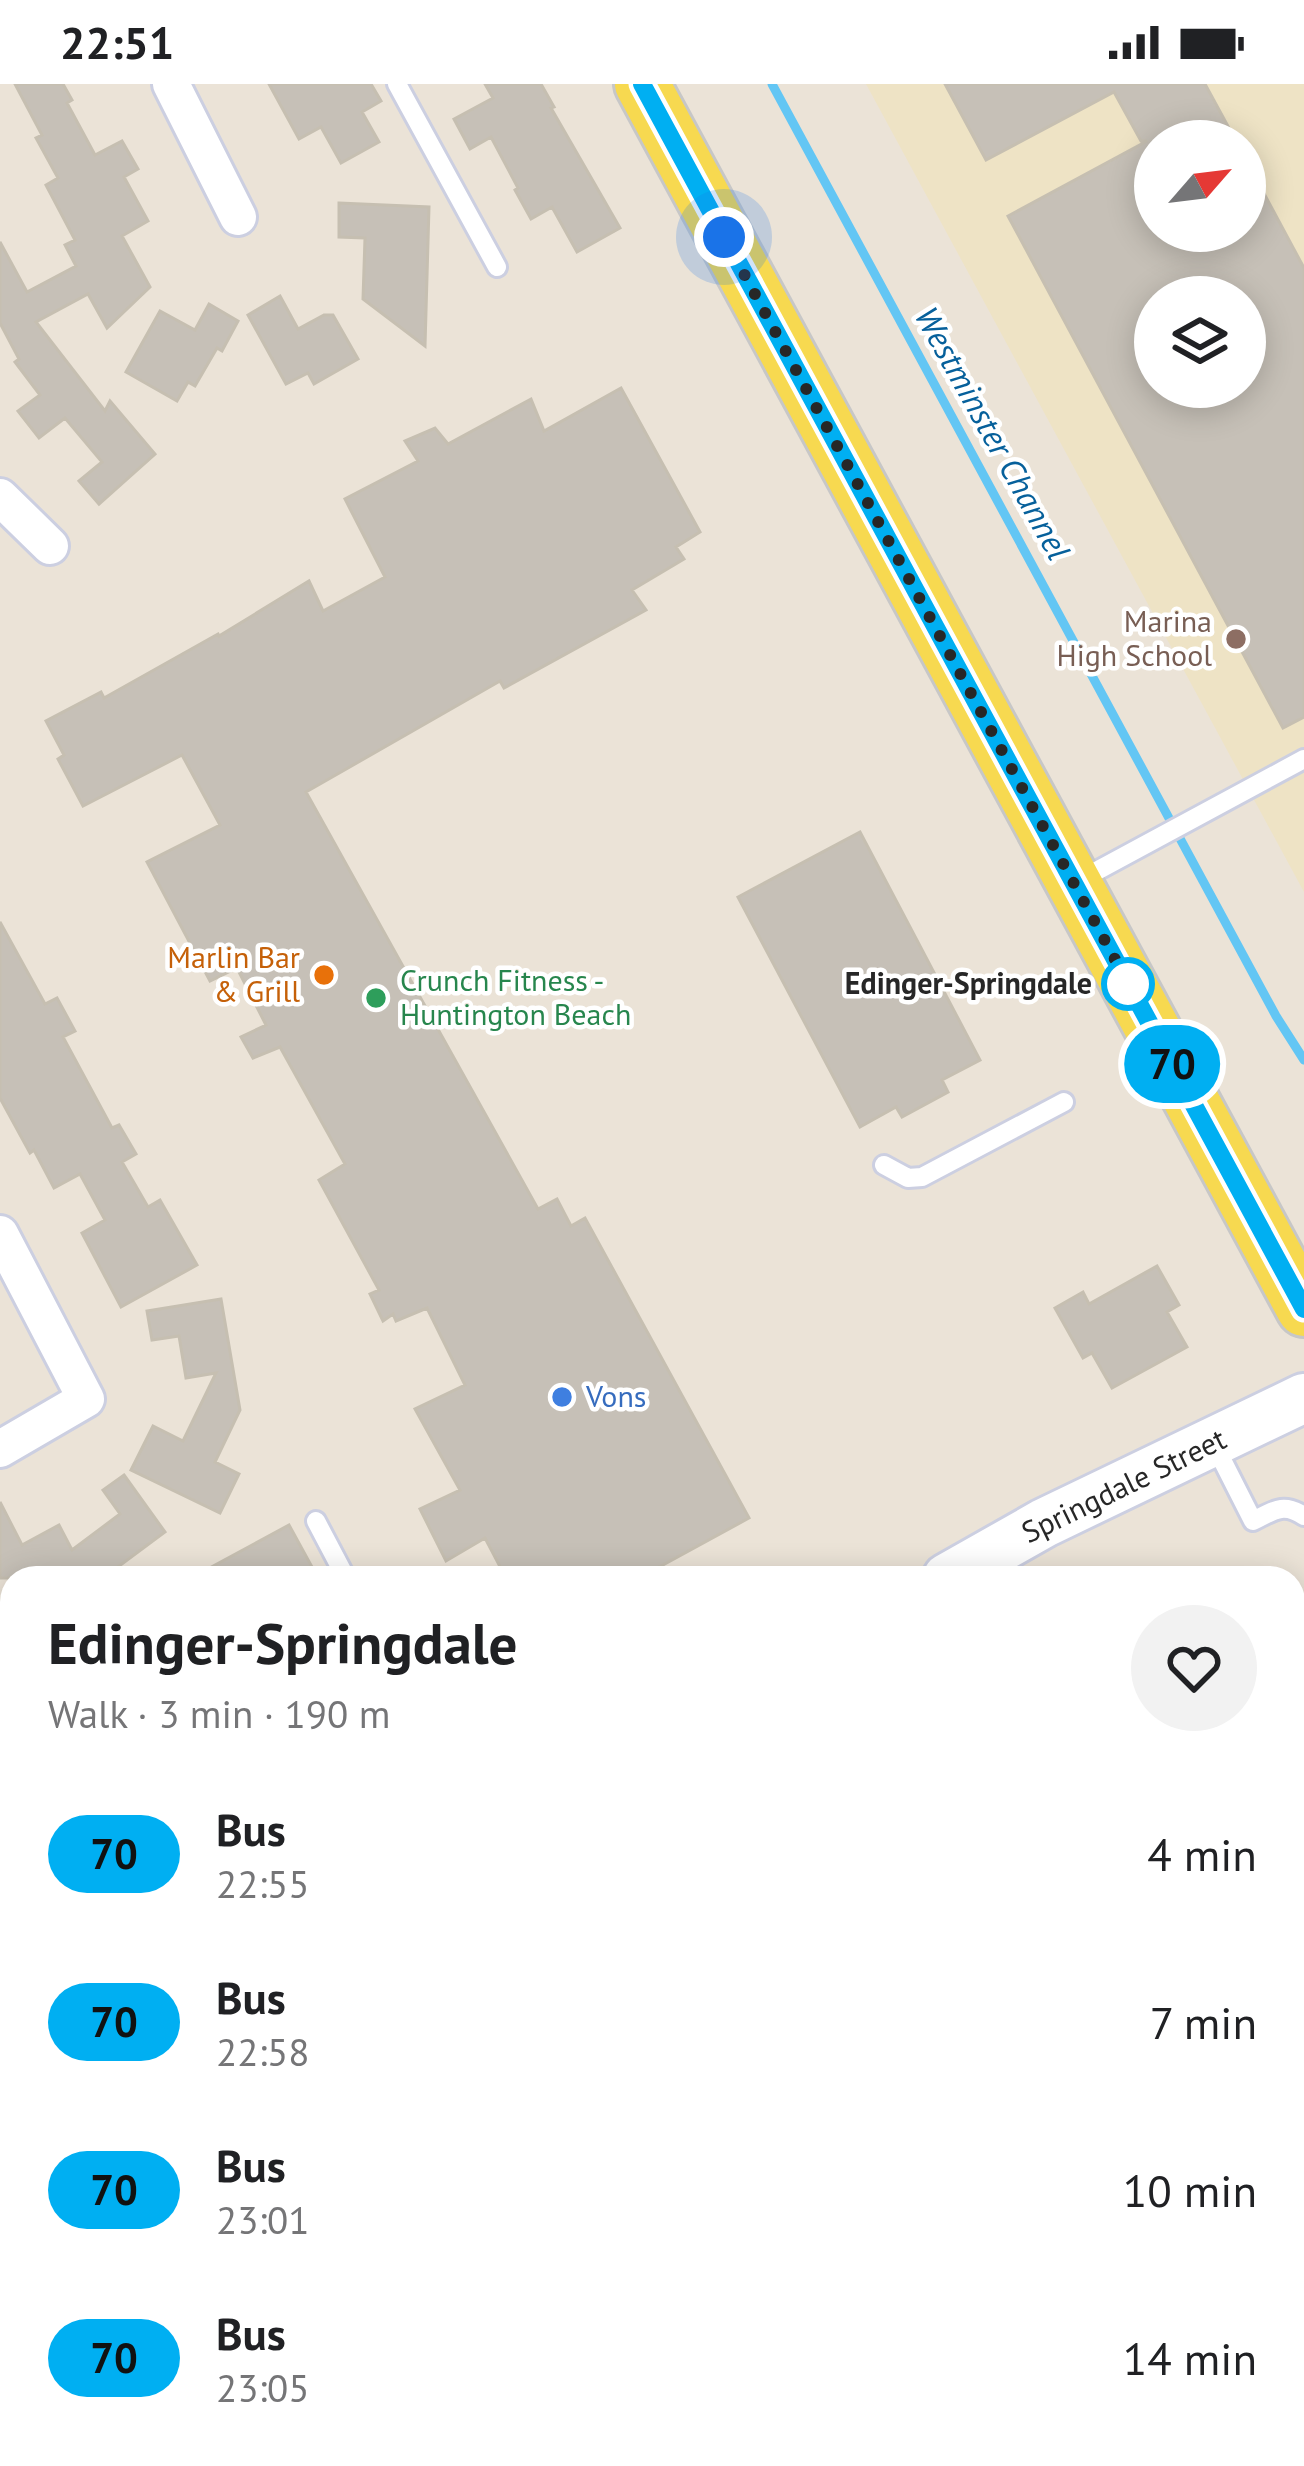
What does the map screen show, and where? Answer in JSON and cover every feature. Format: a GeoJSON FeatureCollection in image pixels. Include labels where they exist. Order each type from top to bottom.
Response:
{"type":"FeatureCollection","features":[{"type":"Feature","properties":{"kind":"main road"},"geometry":{"type":"LineString","coordinates":[[642,84],[1095,871],[1304,1309]]}},
{"type":"Feature","properties":{"kind":"main road","name":"Springdale Street"},"geometry":{"type":"LineString","coordinates":[[978,1566],[1044,1523],[1304,1398]]}},
{"type":"Feature","properties":{"kind":"street"},"geometry":{"type":"LineString","coordinates":[[171,84],[238,217]]}},
{"type":"Feature","properties":{"kind":"street"},"geometry":{"type":"LineString","coordinates":[[0,497],[50,546]]}},
{"type":"Feature","properties":{"kind":"street"},"geometry":{"type":"LineString","coordinates":[[0,1234],[86,1399],[0,1448]]}},
{"type":"Feature","properties":{"kind":"lane"},"geometry":{"type":"LineString","coordinates":[[398,84],[497,267]]}},
{"type":"Feature","properties":{"kind":"lane"},"geometry":{"type":"LineString","coordinates":[[1095,871],[1304,759]]}},
{"type":"Feature","properties":{"kind":"lane"},"geometry":{"type":"LineString","coordinates":[[884,1165],[908,1178],[922,1178],[1064,1102]]}},
{"type":"Feature","properties":{"kind":"lane"},"geometry":{"type":"LineString","coordinates":[[1213,1442],[1253,1521],[1277,1508],[1292,1508],[1304,1516]]}},
{"type":"Feature","properties":{"kind":"lane"},"geometry":{"type":"LineString","coordinates":[[316,1521],[340,1566]]}},
{"type":"Feature","properties":{"kind":"shaded area","name":"Marina High School"},"geometry":{"type":"Polygon","coordinates":[[[866,84],[1304,84],[1304,892],[866,84]]]}},
{"type":"Feature","properties":{"kind":"building"},"geometry":{"type":"Polygon","coordinates":[[[15,84],[63,84],[72,100],[67,103],[95,155],[122,141],[138,169],[124,177],[148,221],[122,236],[150,287],[107,328],[88,294],[36,322],[105,411],[110,401],[155,454],[99,504],[79,481],[102,462],[65,418],[39,438],[18,411],[40,395],[15,362],[19,359],[0,323],[0,242],[27,292],[76,266],[65,245],[75,240],[46,185],[58,178],[15,84]]]}},
{"type":"Feature","properties":{"kind":"building"},"geometry":{"type":"Polygon","coordinates":[[[269,84],[371,84],[381,101],[362,112],[379,142],[341,163],[321,127],[299,139],[269,84]]]}},
{"type":"Feature","properties":{"kind":"building"},"geometry":{"type":"Polygon","coordinates":[[[485,84],[541,84],[620,228],[577,252],[552,207],[531,219],[491,137],[470,149],[454,119],[493,98],[485,84]]]}},
{"type":"Feature","properties":{"kind":"building"},"geometry":{"type":"Polygon","coordinates":[[[945,84],[1205,84],[1225,120],[1134,120],[1134,128],[1114,92],[986,160],[945,84]]]}},
{"type":"Feature","properties":{"kind":"building"},"geometry":{"type":"Polygon","coordinates":[[[1134,148],[1134,252],[1266,252],[1266,197],[1304,268],[1304,717],[1283,728],[1008,216],[1134,148]]]}},
{"type":"Feature","properties":{"kind":"building"},"geometry":{"type":"Polygon","coordinates":[[[339,203],[429,207],[425,346],[363,299],[365,238],[339,237],[339,203]]]}},
{"type":"Feature","properties":{"kind":"building"},"geometry":{"type":"Polygon","coordinates":[[[280,296],[298,329],[333,315],[358,359],[314,384],[308,373],[286,384],[248,315],[280,296]]]}},
{"type":"Feature","properties":{"kind":"building"},"geometry":{"type":"Polygon","coordinates":[[[209,304],[238,321],[222,351],[217,348],[195,386],[188,382],[177,401],[126,372],[160,311],[195,330],[209,304]]]}},
{"type":"Feature","properties":{"kind":"building"},"geometry":{"type":"Polygon","coordinates":[[[621,388],[700,532],[676,547],[684,559],[632,590],[646,610],[504,688],[500,681],[306,792],[538,1209],[557,1199],[571,1226],[585,1218],[749,1518],[661,1566],[500,1566],[485,1538],[446,1561],[420,1509],[460,1490],[415,1409],[465,1385],[427,1308],[396,1321],[393,1314],[383,1321],[370,1294],[379,1290],[319,1180],[345,1164],[280,1047],[253,1058],[241,1037],[266,1025],[237,968],[210,981],[147,862],[220,825],[182,755],[83,806],[58,759],[64,755],[46,721],[101,692],[104,698],[309,581],[323,611],[385,577],[345,499],[418,461],[405,441],[435,428],[448,444],[531,399],[544,431],[621,388]]]}},
{"type":"Feature","properties":{"kind":"building"},"geometry":{"type":"Polygon","coordinates":[[[860,832],[980,1060],[942,1080],[948,1092],[902,1117],[896,1107],[860,1127],[738,897],[860,832]]]}},
{"type":"Feature","properties":{"kind":"building"},"geometry":{"type":"Polygon","coordinates":[[[0,922],[45,1004],[57,998],[75,1031],[63,1037],[112,1128],[119,1125],[136,1154],[122,1162],[148,1207],[160,1200],[197,1265],[121,1307],[82,1233],[105,1220],[80,1174],[54,1188],[0,1098],[0,922]]]}},
{"type":"Feature","properties":{"kind":"building"},"geometry":{"type":"Polygon","coordinates":[[[1157,1266],[1179,1305],[1167,1312],[1187,1347],[1112,1388],[1092,1353],[1083,1358],[1055,1308],[1083,1292],[1089,1304],[1157,1266]]]}},
{"type":"Feature","properties":{"kind":"building"},"geometry":{"type":"Polygon","coordinates":[[[221,1299],[240,1410],[215,1462],[239,1474],[220,1513],[131,1470],[153,1426],[183,1441],[216,1373],[186,1378],[179,1336],[152,1340],[147,1311],[221,1299]]]}},
{"type":"Feature","properties":{"kind":"building"},"geometry":{"type":"Polygon","coordinates":[[[124,1475],[165,1532],[119,1566],[0,1566],[0,1502],[22,1545],[59,1525],[72,1550],[120,1514],[103,1490],[124,1475]]]}},
{"type":"Feature","properties":{"kind":"building"},"geometry":{"type":"Polygon","coordinates":[[[289,1525],[311,1566],[213,1566],[289,1525]]]}},
{"type":"Feature","properties":{"kind":"waterway","name":"Westminster Channel"},"geometry":{"type":"LineString","coordinates":[[772,84],[1304,1060]]}},
{"type":"Feature","properties":{"kind":"bus line","name":"70"},"geometry":{"type":"LineString","coordinates":[[642,84],[1304,1309]]}},
{"type":"Feature","properties":{"kind":"place","name":"Marina High School"},"geometry":{"type":"Point","coordinates":[1236,639]}},
{"type":"Feature","properties":{"kind":"place","name":"Marlin Bar & Grill"},"geometry":{"type":"Point","coordinates":[324,975]}},
{"type":"Feature","properties":{"kind":"place","name":"Edinger-Springdale"},"geometry":{"type":"Point","coordinates":[1128,984]}},
{"type":"Feature","properties":{"kind":"place","name":"Crunch Fitness - Huntington Beach"},"geometry":{"type":"Point","coordinates":[376,998]}},
{"type":"Feature","properties":{"kind":"place","name":"Vons"},"geometry":{"type":"Point","coordinates":[562,1397]}},
{"type":"Feature","properties":{"kind":"route"},"geometry":{"type":"LineString","coordinates":[[724,237],[1131,989],[1128,984]]}}]}
